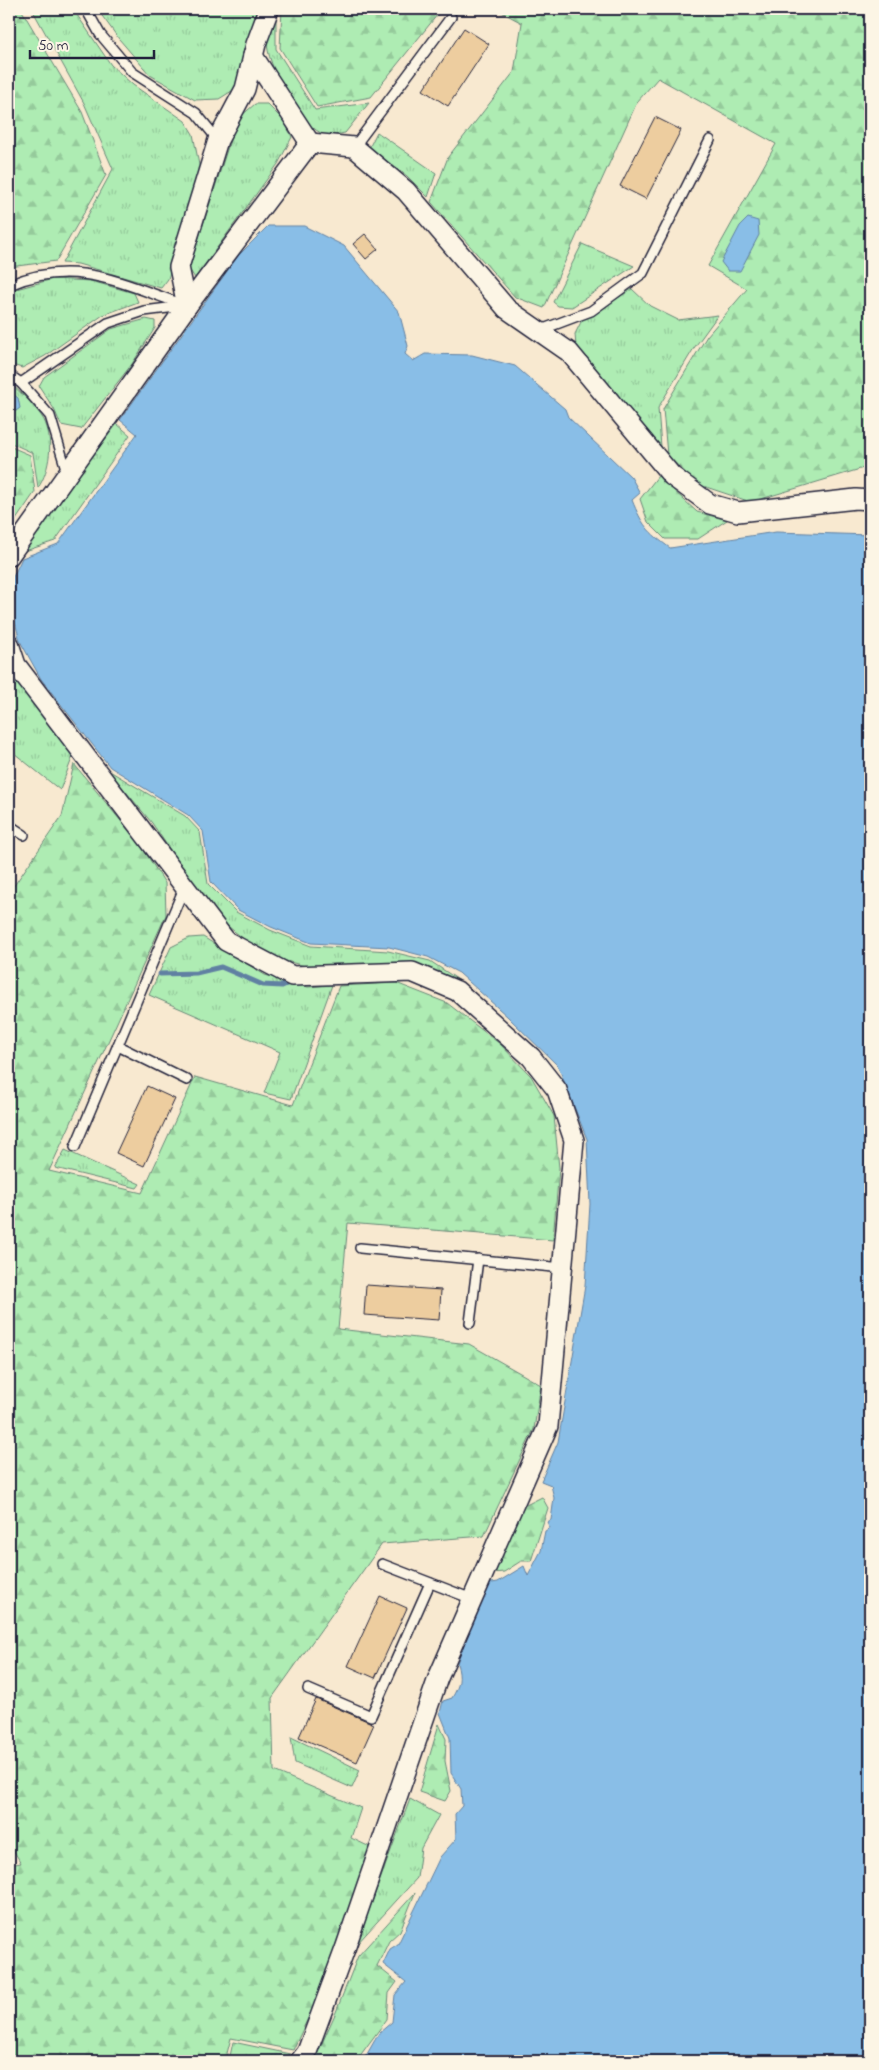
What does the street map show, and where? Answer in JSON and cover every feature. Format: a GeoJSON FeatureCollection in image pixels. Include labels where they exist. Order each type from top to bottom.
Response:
{"type":"FeatureCollection","features":[{"type":"Feature","properties":{"kind":"street"},"geometry":{"type":"LineString","coordinates":[[187,306],[179,268],[218,140],[245,89],[253,56],[269,9]]}},
{"type":"Feature","properties":{"kind":"street"},"geometry":{"type":"LineString","coordinates":[[253,56],[310,143]]}},
{"type":"Feature","properties":{"kind":"street"},"geometry":{"type":"LineString","coordinates":[[310,143],[354,146],[406,191],[507,309],[569,352],[672,476],[710,504],[738,512],[856,499],[870,500]]}},
{"type":"Feature","properties":{"kind":"street"},"geometry":{"type":"LineString","coordinates":[[9,556],[187,306],[310,143]]}},
{"type":"Feature","properties":{"kind":"street"},"geometry":{"type":"LineString","coordinates":[[9,647],[16,665],[226,941],[292,976],[412,972],[457,991],[532,1057],[557,1090],[574,1140],[548,1426],[438,1678],[345,1950],[306,2052],[300,2061]]}},
{"type":"Feature","properties":{"kind":"lane"},"geometry":{"type":"LineString","coordinates":[[86,9],[100,34],[132,72],[196,113],[218,140]]}},
{"type":"Feature","properties":{"kind":"lane"},"geometry":{"type":"LineString","coordinates":[[354,146],[451,17]]}},
{"type":"Feature","properties":{"kind":"lane"},"geometry":{"type":"LineString","coordinates":[[538,331],[591,311],[643,273],[710,140]]}},
{"type":"Feature","properties":{"kind":"lane"},"geometry":{"type":"LineString","coordinates":[[9,285],[23,279],[61,272],[97,275],[187,306]]}},
{"type":"Feature","properties":{"kind":"lane"},"geometry":{"type":"LineString","coordinates":[[21,383],[108,323],[144,310],[187,306]]}},
{"type":"Feature","properties":{"kind":"lane"},"geometry":{"type":"LineString","coordinates":[[9,375],[21,383],[50,416],[68,472]]}},
{"type":"Feature","properties":{"kind":"lane"},"geometry":{"type":"LineString","coordinates":[[9,825],[24,836]]}},
{"type":"Feature","properties":{"kind":"lane"},"geometry":{"type":"LineString","coordinates":[[75,1147],[184,888]]}},
{"type":"Feature","properties":{"kind":"lane"},"geometry":{"type":"LineString","coordinates":[[118,1046],[187,1080]]}},
{"type":"Feature","properties":{"kind":"lane"},"geometry":{"type":"LineString","coordinates":[[360,1248],[563,1268]]}},
{"type":"Feature","properties":{"kind":"lane"},"geometry":{"type":"LineString","coordinates":[[470,1323],[478,1259]]}},
{"type":"Feature","properties":{"kind":"lane"},"geometry":{"type":"LineString","coordinates":[[382,1564],[472,1599]]}},
{"type":"Feature","properties":{"kind":"lane"},"geometry":{"type":"LineString","coordinates":[[308,1689],[371,1716],[430,1583]]}},
{"type":"Feature","properties":{"kind":"green space"},"geometry":{"type":"Polygon","coordinates":[[[9,9],[21,9],[82,112],[106,175],[56,261],[9,267],[9,9]]]}},
{"type":"Feature","properties":{"kind":"green space"},"geometry":{"type":"Polygon","coordinates":[[[32,9],[73,9],[111,65],[133,85],[185,121],[193,134],[200,170],[168,279],[161,288],[78,264],[62,263],[113,169],[84,103],[32,9]]]}},
{"type":"Feature","properties":{"kind":"green space"},"geometry":{"type":"Polygon","coordinates":[[[97,9],[260,9],[235,89],[219,99],[195,100],[150,75],[119,39],[97,9]]]}},
{"type":"Feature","properties":{"kind":"green space"},"geometry":{"type":"Polygon","coordinates":[[[276,9],[276,49],[315,110],[369,103],[345,133],[326,135],[316,130],[296,109],[286,94],[278,79],[268,50],[267,39],[276,9]]]}},
{"type":"Feature","properties":{"kind":"green space"},"geometry":{"type":"Polygon","coordinates":[[[282,9],[442,9],[371,97],[317,107],[280,48],[282,9]]]}},
{"type":"Feature","properties":{"kind":"green space"},"geometry":{"type":"Polygon","coordinates":[[[496,9],[870,9],[870,466],[751,502],[697,484],[667,455],[663,409],[707,336],[747,289],[708,266],[776,144],[658,78],[637,102],[544,308],[515,297],[431,202],[448,157],[514,72],[522,23],[496,9]]]}},
{"type":"Feature","properties":{"kind":"green space"},"geometry":{"type":"Polygon","coordinates":[[[255,104],[267,104],[284,121],[292,137],[278,164],[195,278],[189,269],[232,134],[241,116],[255,104]]]}},
{"type":"Feature","properties":{"kind":"green space"},"geometry":{"type":"Polygon","coordinates":[[[377,132],[436,173],[428,197],[407,176],[369,148],[377,132]]]}},
{"type":"Feature","properties":{"kind":"green space"},"geometry":{"type":"Polygon","coordinates":[[[582,244],[634,266],[572,307],[558,306],[553,302],[582,244]]]}},
{"type":"Feature","properties":{"kind":"green space"},"geometry":{"type":"Polygon","coordinates":[[[53,279],[91,281],[134,293],[138,302],[103,315],[45,356],[22,368],[9,364],[9,291],[53,279]]]}},
{"type":"Feature","properties":{"kind":"green space"},"geometry":{"type":"Polygon","coordinates":[[[632,289],[650,306],[678,320],[718,315],[694,348],[658,408],[661,447],[576,347],[575,334],[582,320],[632,289]]]}},
{"type":"Feature","properties":{"kind":"green space"},"geometry":{"type":"Polygon","coordinates":[[[146,319],[155,321],[155,328],[132,364],[81,429],[61,425],[54,409],[39,386],[44,377],[111,329],[146,319]]]}},
{"type":"Feature","properties":{"kind":"green space"},"geometry":{"type":"Polygon","coordinates":[[[9,383],[37,410],[47,428],[50,446],[48,464],[38,488],[33,453],[9,442],[9,383]]]}},
{"type":"Feature","properties":{"kind":"green space"},"geometry":{"type":"Polygon","coordinates":[[[117,424],[130,435],[55,541],[25,551],[32,535],[117,424]]]}},
{"type":"Feature","properties":{"kind":"green space"},"geometry":{"type":"Polygon","coordinates":[[[9,446],[30,455],[35,492],[9,530],[9,446]]]}},
{"type":"Feature","properties":{"kind":"green space"},"geometry":{"type":"Polygon","coordinates":[[[658,476],[697,512],[727,520],[698,539],[665,539],[648,522],[640,499],[658,476]]]}},
{"type":"Feature","properties":{"kind":"green space"},"geometry":{"type":"Polygon","coordinates":[[[9,671],[73,756],[60,790],[9,749],[9,671]]]}},
{"type":"Feature","properties":{"kind":"green space"},"geometry":{"type":"Polygon","coordinates":[[[74,764],[139,843],[165,883],[166,915],[49,1171],[142,1193],[195,1077],[293,1105],[339,986],[396,983],[447,1003],[500,1044],[531,1076],[554,1116],[559,1168],[553,1240],[348,1223],[338,1329],[469,1344],[541,1385],[534,1429],[484,1536],[382,1544],[272,1698],[274,1771],[361,1808],[351,1838],[370,1847],[317,1999],[293,2050],[231,2038],[225,2061],[9,2061],[9,1865],[21,1863],[9,1843],[9,893],[62,816],[74,764]]]}},
{"type":"Feature","properties":{"kind":"green space"},"geometry":{"type":"Polygon","coordinates":[[[108,770],[185,816],[200,832],[208,884],[236,912],[270,930],[311,946],[388,951],[430,961],[460,981],[428,968],[400,964],[309,967],[286,961],[255,948],[224,923],[199,893],[152,823],[108,770]]]}},
{"type":"Feature","properties":{"kind":"green space"},"geometry":{"type":"Polygon","coordinates":[[[203,937],[265,975],[308,987],[332,985],[291,1099],[264,1093],[280,1052],[149,995],[171,947],[189,938],[203,937]]]}},
{"type":"Feature","properties":{"kind":"green space"},"geometry":{"type":"Polygon","coordinates":[[[65,1150],[140,1184],[137,1188],[55,1168],[65,1150]]]}},
{"type":"Feature","properties":{"kind":"green space"},"geometry":{"type":"Polygon","coordinates":[[[542,1497],[548,1508],[531,1561],[521,1561],[504,1572],[492,1573],[524,1506],[542,1497]]]}},
{"type":"Feature","properties":{"kind":"green space"},"geometry":{"type":"Polygon","coordinates":[[[439,1724],[446,1739],[445,1761],[451,1791],[445,1801],[419,1792],[439,1724]]]}},
{"type":"Feature","properties":{"kind":"green space"},"geometry":{"type":"Polygon","coordinates":[[[291,1737],[360,1770],[352,1788],[295,1763],[291,1737]]]}},
{"type":"Feature","properties":{"kind":"green space"},"geometry":{"type":"Polygon","coordinates":[[[410,1799],[439,1815],[421,1848],[417,1878],[356,1945],[410,1799]]]}},
{"type":"Feature","properties":{"kind":"green space"},"geometry":{"type":"Polygon","coordinates":[[[415,1893],[400,1931],[389,1941],[377,1966],[397,1982],[389,1993],[387,2019],[356,2061],[314,2061],[358,1956],[415,1893]]]}},
{"type":"Feature","properties":{"kind":"green space"},"geometry":{"type":"Polygon","coordinates":[[[233,2042],[290,2054],[286,2061],[229,2061],[233,2042]]]}},
{"type":"Feature","properties":{"kind":"water"},"geometry":{"type":"Polygon","coordinates":[[[748,218],[758,221],[759,235],[740,271],[728,271],[721,262],[740,226],[748,218]]]}},
{"type":"Feature","properties":{"kind":"water"},"geometry":{"type":"Polygon","coordinates":[[[268,226],[304,226],[344,246],[399,312],[408,346],[405,354],[413,361],[425,354],[472,355],[515,366],[565,409],[568,417],[631,477],[640,493],[632,500],[639,516],[646,527],[670,548],[776,532],[870,535],[870,2061],[363,2061],[379,2033],[392,2022],[395,1995],[406,1982],[383,1964],[390,1949],[398,1944],[440,1857],[456,1839],[455,1814],[462,1806],[461,1789],[451,1773],[450,1738],[440,1713],[443,1701],[452,1698],[458,1685],[459,1673],[457,1663],[486,1584],[498,1582],[524,1566],[528,1576],[541,1551],[545,1531],[550,1528],[547,1522],[551,1520],[554,1498],[551,1485],[541,1481],[558,1442],[585,1286],[590,1204],[587,1139],[558,1066],[459,973],[428,957],[389,947],[311,943],[271,927],[238,910],[211,882],[203,831],[188,815],[110,767],[41,679],[20,641],[11,607],[13,577],[22,558],[58,544],[137,434],[120,420],[238,256],[268,226]]]}},
{"type":"Feature","properties":{"kind":"water"},"geometry":{"type":"Polygon","coordinates":[[[9,391],[18,398],[20,408],[16,411],[9,408],[9,391]]]}},
{"type":"Feature","properties":{"kind":"building"},"geometry":{"type":"Polygon","coordinates":[[[464,28],[489,44],[448,106],[423,90],[464,28]]]}},
{"type":"Feature","properties":{"kind":"building"},"geometry":{"type":"Polygon","coordinates":[[[655,117],[681,130],[646,199],[620,186],[655,117]]]}},
{"type":"Feature","properties":{"kind":"building"},"geometry":{"type":"Polygon","coordinates":[[[365,234],[378,249],[366,259],[353,244],[365,234]]]}},
{"type":"Feature","properties":{"kind":"building"},"geometry":{"type":"Polygon","coordinates":[[[147,1086],[175,1099],[144,1166],[116,1153],[147,1086]]]}},
{"type":"Feature","properties":{"kind":"building"},"geometry":{"type":"Polygon","coordinates":[[[366,1285],[441,1290],[439,1320],[364,1315],[366,1285]]]}},
{"type":"Feature","properties":{"kind":"building"},"geometry":{"type":"Polygon","coordinates":[[[380,1596],[407,1608],[375,1678],[348,1666],[380,1596]]]}},
{"type":"Feature","properties":{"kind":"building"},"geometry":{"type":"Polygon","coordinates":[[[316,1699],[374,1724],[357,1762],[299,1737],[316,1699]]]}},
{"type":"Feature","properties":{"kind":"waterway"},"geometry":{"type":"LineString","coordinates":[[160,974],[196,973],[221,967],[263,985],[282,986],[291,982]]}}]}
